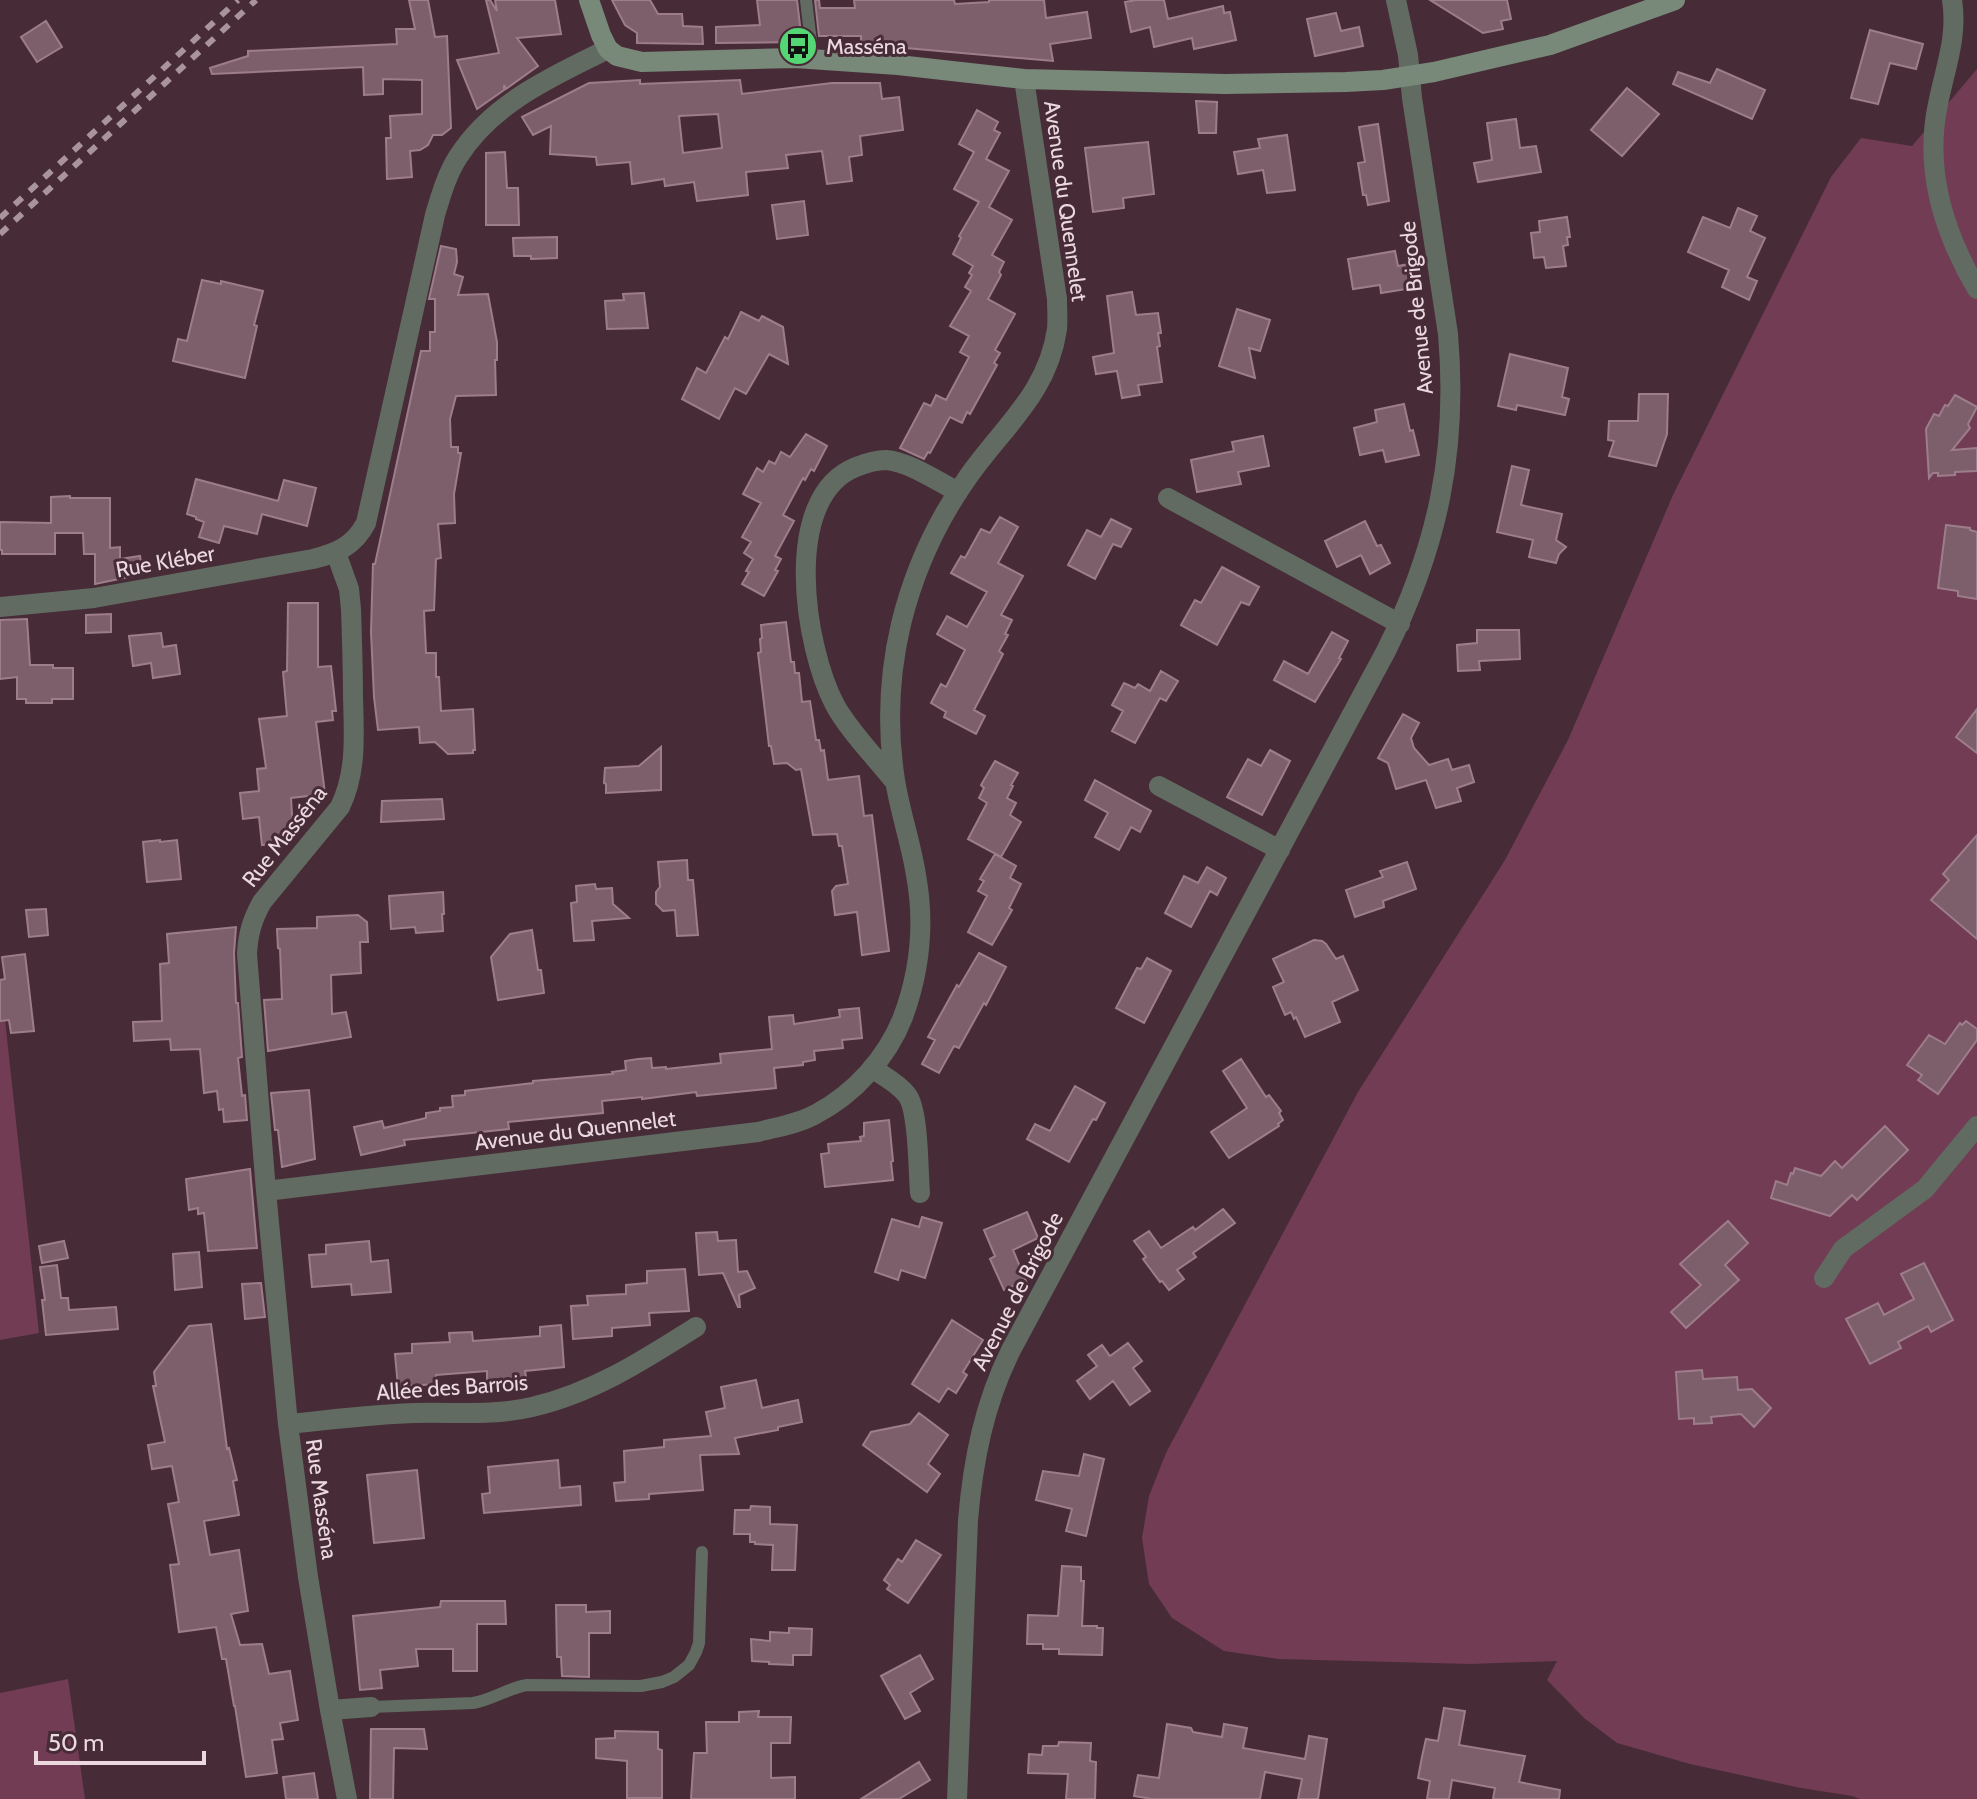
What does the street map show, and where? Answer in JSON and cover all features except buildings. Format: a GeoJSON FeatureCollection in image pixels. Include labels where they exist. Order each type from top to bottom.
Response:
{"type":"FeatureCollection","features":[{"type":"Feature","properties":{"kind":"street"},"geometry":{"type":"LineString","coordinates":[[589,0],[608,49],[617,56],[642,62],[813,59],[1024,79],[1286,84],[1383,80],[1492,60],[1550,45],[1675,0]]}},
{"type":"Feature","properties":{"kind":"street","name":"Avenue de Brigode"},"geometry":{"type":"LineString","coordinates":[[957,1799],[970,1493],[980,1436],[993,1390],[1018,1336],[1400,624],[1430,543],[1444,479],[1451,419],[1451,366],[1408,55],[1396,0]]}},
{"type":"Feature","properties":{"kind":"street"},"geometry":{"type":"LineString","coordinates":[[1952,0],[1954,34],[1935,117],[1933,165],[1942,212],[1957,251],[1977,289]]}},
{"type":"Feature","properties":{"kind":"street"},"geometry":{"type":"LineString","coordinates":[[336,553],[350,545],[366,523],[435,215],[456,159],[483,125],[507,105],[541,83],[608,49]]}},
{"type":"Feature","properties":{"kind":"street","name":"Avenue du Quennelet"},"geometry":{"type":"LineString","coordinates":[[266,1191],[758,1132],[814,1115],[836,1101],[860,1082],[891,1041],[902,1020],[920,950],[920,901],[895,782],[892,752],[892,671],[901,625],[924,551],[958,492],[1031,399],[1045,373],[1057,327],[1057,299],[1024,79]]}},
{"type":"Feature","properties":{"kind":"street","name":"Avenue du Quennelet"},"geometry":{"type":"LineString","coordinates":[[895,782],[845,720],[824,678],[811,630],[806,589],[806,560],[814,516],[821,497],[833,482],[847,471],[876,461],[890,460],[902,464],[958,492]]}},
{"type":"Feature","properties":{"kind":"street"},"geometry":{"type":"LineString","coordinates":[[1168,498],[1400,624]]}},
{"type":"Feature","properties":{"kind":"street","name":"Rue Kléber"},"geometry":{"type":"LineString","coordinates":[[0,607],[135,592],[336,553]]}},
{"type":"Feature","properties":{"kind":"street","name":"Rue Masséna"},"geometry":{"type":"LineString","coordinates":[[336,553],[349,589],[351,609],[354,747],[348,791],[340,807],[262,902],[248,933],[247,954],[288,1424],[308,1577],[347,1799]]}},
{"type":"Feature","properties":{"kind":"street"},"geometry":{"type":"LineString","coordinates":[[1159,786],[1280,850]]}},
{"type":"Feature","properties":{"kind":"street"},"geometry":{"type":"LineString","coordinates":[[872,1068],[907,1094],[914,1107],[920,1193]]}},
{"type":"Feature","properties":{"kind":"street"},"geometry":{"type":"LineString","coordinates":[[1824,1278],[1843,1249],[1925,1189],[1977,1126]]}},
{"type":"Feature","properties":{"kind":"street","name":"Allée des Barrois"},"geometry":{"type":"LineString","coordinates":[[288,1424],[379,1415],[485,1413],[530,1408],[593,1387],[696,1327]]}},
{"type":"Feature","properties":{"kind":"street"},"geometry":{"type":"LineString","coordinates":[[330,1710],[371,1707]]}},
{"type":"Feature","properties":{"kind":"lane"},"geometry":{"type":"LineString","coordinates":[[806,0],[813,59]]}},
{"type":"Feature","properties":{"kind":"lane"},"geometry":{"type":"LineString","coordinates":[[371,1707],[473,1703],[527,1685],[641,1686],[674,1677],[689,1665],[699,1643],[702,1552]]}},
{"type":"Feature","properties":{"kind":"shaded area"},"geometry":{"type":"Polygon","coordinates":[[[1977,69],[1977,1799],[1860,1799],[1690,1764],[1617,1743],[1584,1718],[1547,1680],[1557,1661],[1470,1664],[1279,1659],[1224,1651],[1172,1618],[1149,1584],[1142,1538],[1149,1496],[1166,1453],[1358,1092],[1505,860],[1568,740],[1673,495],[1831,177],[1861,138],[1912,146],[1977,69]]]}},
{"type":"Feature","properties":{"kind":"shaded area"},"geometry":{"type":"Polygon","coordinates":[[[5,1020],[39,1333],[0,1340],[0,1021],[5,1020]]]}},
{"type":"Feature","properties":{"kind":"shaded area"},"geometry":{"type":"Polygon","coordinates":[[[68,1679],[85,1799],[0,1799],[0,1693],[68,1679]]]}},
{"type":"Feature","properties":{"kind":"railway"},"geometry":{"type":"LineString","coordinates":[[0,218],[238,0]]}},
{"type":"Feature","properties":{"kind":"railway"},"geometry":{"type":"LineString","coordinates":[[0,234],[256,0]]}},
{"type":"Feature","properties":{"kind":"place","name":"Masséna"},"geometry":{"type":"Point","coordinates":[798,46]}}]}
